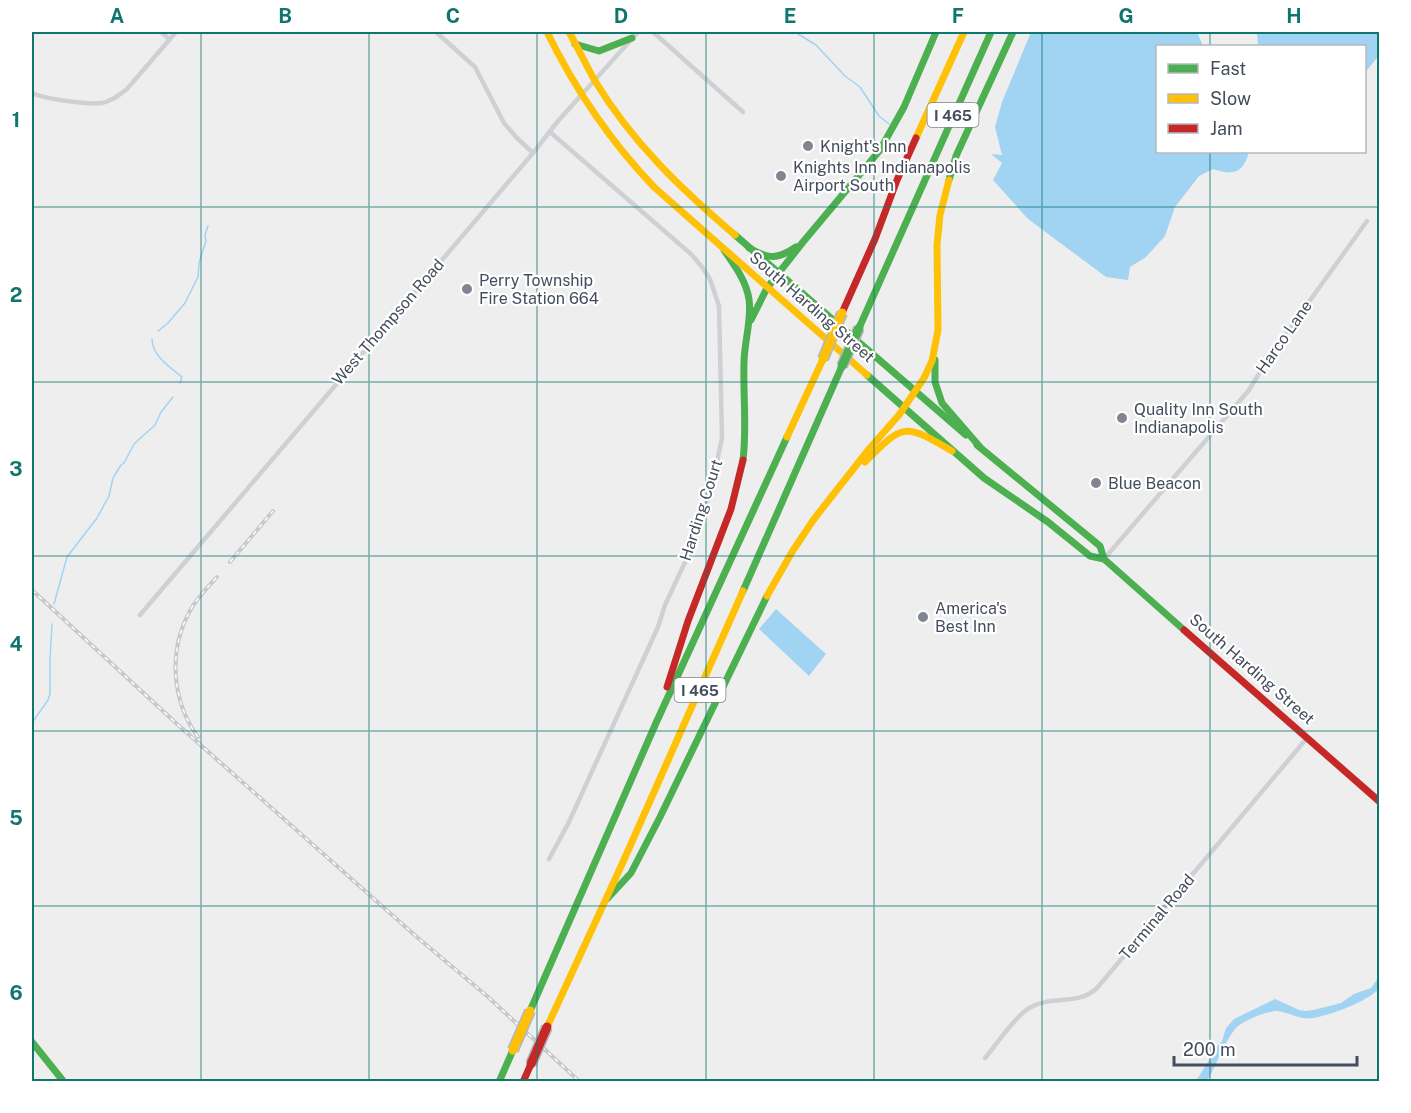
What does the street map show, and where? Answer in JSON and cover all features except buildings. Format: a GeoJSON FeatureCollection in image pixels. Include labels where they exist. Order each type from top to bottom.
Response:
{"type":"FeatureCollection","features":[{"type":"Feature","properties":{"kind":"main road","name":"South Harding Street"},"geometry":{"type":"LineString","coordinates":[[547,32],[582,96],[614,143],[654,187],[952,451],[984,478],[1048,522],[1090,556],[1104,559],[1380,802]]}},
{"type":"Feature","properties":{"kind":"main road","name":"South Harding Street"},"geometry":{"type":"LineString","coordinates":[[569,32],[595,81],[623,122],[661,168],[704,209],[915,392],[1100,546],[1104,559]]}},
{"type":"Feature","properties":{"kind":"main road"},"geometry":{"type":"LineString","coordinates":[[747,331],[767,288],[880,150],[903,107],[936,32]]}},
{"type":"Feature","properties":{"kind":"main road","name":"I 465"},"geometry":{"type":"LineString","coordinates":[[500,1082],[656,723],[823,358],[875,239],[897,180],[964,32]]}},
{"type":"Feature","properties":{"kind":"main road","name":"I 465"},"geometry":{"type":"LineString","coordinates":[[523,1082],[607,899],[991,32]]}},
{"type":"Feature","properties":{"kind":"main road"},"geometry":{"type":"LineString","coordinates":[[607,899],[631,873],[773,584],[814,519],[904,408],[928,370],[938,330],[938,230],[947,187],[956,156],[1013,32]]}},
{"type":"Feature","properties":{"kind":"main road"},"geometry":{"type":"LineString","coordinates":[[575,44],[599,51],[635,35]]}},
{"type":"Feature","properties":{"kind":"main road"},"geometry":{"type":"LineString","coordinates":[[749,248],[766,257],[775,258],[802,243]]}},
{"type":"Feature","properties":{"kind":"main road"},"geometry":{"type":"LineString","coordinates":[[656,723],[687,624],[734,498],[741,469],[745,419],[745,349],[750,310],[746,288],[740,274],[724,250]]}},
{"type":"Feature","properties":{"kind":"main road"},"geometry":{"type":"LineString","coordinates":[[935,345],[934,376],[938,395],[946,408],[980,447]]}},
{"type":"Feature","properties":{"kind":"main road"},"geometry":{"type":"LineString","coordinates":[[838,490],[897,432],[917,431],[952,451]]}},
{"type":"Feature","properties":{"kind":"main road"},"geometry":{"type":"LineString","coordinates":[[32,1042],[64,1082]]}},
{"type":"Feature","properties":{"kind":"street"},"geometry":{"type":"LineString","coordinates":[[161,32],[169,39]]}},
{"type":"Feature","properties":{"kind":"street"},"geometry":{"type":"LineString","coordinates":[[32,93],[48,98],[88,102],[113,99],[122,94],[176,32]]}},
{"type":"Feature","properties":{"kind":"street"},"geometry":{"type":"LineString","coordinates":[[436,32],[475,67],[504,123],[533,153]]}},
{"type":"Feature","properties":{"kind":"street"},"geometry":{"type":"LineString","coordinates":[[653,32],[743,112]]}},
{"type":"Feature","properties":{"kind":"street","name":"West Thompson Road"},"geometry":{"type":"LineString","coordinates":[[140,615],[558,121],[635,35]]}},
{"type":"Feature","properties":{"kind":"street","name":"Harding Court"},"geometry":{"type":"LineString","coordinates":[[549,859],[568,824],[695,541],[712,486],[722,438],[719,306],[710,279],[692,255],[550,132]]}},
{"type":"Feature","properties":{"kind":"street","name":"Harco Lane"},"geometry":{"type":"LineString","coordinates":[[1104,559],[1249,390],[1268,359],[1367,221]]}},
{"type":"Feature","properties":{"kind":"street","name":"Terminal Road"},"geometry":{"type":"LineString","coordinates":[[985,1058],[1020,1016],[1030,1008],[1046,1002],[1081,998],[1097,988],[1307,738]]}},
{"type":"Feature","properties":{"kind":"water"},"geometry":{"type":"Polygon","coordinates":[[[1031,32],[1197,32],[1203,45],[1156,45],[1156,153],[1249,153],[1244,164],[1237,171],[1227,172],[1213,169],[1199,176],[1175,207],[1165,236],[1146,257],[1130,267],[1128,280],[1106,277],[1028,219],[993,180],[1002,163],[991,154],[1002,155],[995,127],[1002,102],[1031,32]]]}},
{"type":"Feature","properties":{"kind":"water"},"geometry":{"type":"Polygon","coordinates":[[[1257,32],[1379,32],[1379,55],[1366,72],[1366,45],[1258,45],[1257,32]]]}},
{"type":"Feature","properties":{"kind":"water"},"geometry":{"type":"Polygon","coordinates":[[[776,609],[826,654],[809,676],[759,629],[776,609]]]}},
{"type":"Feature","properties":{"kind":"water"},"geometry":{"type":"Polygon","coordinates":[[[1379,977],[1379,989],[1373,994],[1338,1011],[1308,1018],[1272,1011],[1243,1023],[1231,1035],[1207,1081],[1196,1081],[1212,1052],[1222,1041],[1226,1028],[1234,1019],[1275,999],[1306,1011],[1341,1003],[1354,994],[1371,988],[1379,977]]]}},
{"type":"Feature","properties":{"kind":"waterway"},"geometry":{"type":"LineString","coordinates":[[795,32],[816,45],[845,76],[860,87],[879,116],[889,124]]}},
{"type":"Feature","properties":{"kind":"waterway"},"geometry":{"type":"LineString","coordinates":[[158,331],[185,303],[198,277],[208,226]]}},
{"type":"Feature","properties":{"kind":"waterway"},"geometry":{"type":"LineString","coordinates":[[152,339],[155,351],[182,377],[180,383]]}},
{"type":"Feature","properties":{"kind":"waterway"},"geometry":{"type":"LineString","coordinates":[[54,604],[67,557],[97,518],[109,496],[113,478],[134,444],[155,425],[161,412],[173,397]]}},
{"type":"Feature","properties":{"kind":"waterway"},"geometry":{"type":"LineString","coordinates":[[32,723],[50,694],[52,624]]}},
{"type":"Feature","properties":{"kind":"railway"},"geometry":{"type":"LineString","coordinates":[[230,562],[273,511]]}},
{"type":"Feature","properties":{"kind":"railway"},"geometry":{"type":"LineString","coordinates":[[198,737],[182,707],[178,691],[176,657],[184,624],[191,609],[217,577]]}},
{"type":"Feature","properties":{"kind":"railway"},"geometry":{"type":"LineString","coordinates":[[32,590],[177,724],[418,938],[487,996],[580,1082]]}},
{"type":"Feature","properties":{"kind":"traffic: fast"},"geometry":{"type":"LineString","coordinates":[[751,320],[767,288],[880,150],[904,107],[936,32]]}},
{"type":"Feature","properties":{"kind":"traffic: fast"},"geometry":{"type":"LineString","coordinates":[[859,328],[991,32]]}},
{"type":"Feature","properties":{"kind":"traffic: fast"},"geometry":{"type":"LineString","coordinates":[[949,180],[956,156],[1013,32]]}},
{"type":"Feature","properties":{"kind":"traffic: fast"},"geometry":{"type":"LineString","coordinates":[[575,44],[599,51],[632,38]]}},
{"type":"Feature","properties":{"kind":"traffic: fast"},"geometry":{"type":"LineString","coordinates":[[735,235],[966,435]]}},
{"type":"Feature","properties":{"kind":"traffic: fast"},"geometry":{"type":"LineString","coordinates":[[749,248],[773,257],[796,247]]}},
{"type":"Feature","properties":{"kind":"traffic: fast"},"geometry":{"type":"LineString","coordinates":[[724,250],[736,267],[749,299],[744,363],[743,460]]}},
{"type":"Feature","properties":{"kind":"traffic: fast"},"geometry":{"type":"LineString","coordinates":[[842,366],[859,328]]}},
{"type":"Feature","properties":{"kind":"traffic: fast"},"geometry":{"type":"LineString","coordinates":[[935,360],[935,382],[942,403],[980,447]]}},
{"type":"Feature","properties":{"kind":"traffic: fast"},"geometry":{"type":"LineString","coordinates":[[743,591],[842,366]]}},
{"type":"Feature","properties":{"kind":"traffic: fast"},"geometry":{"type":"LineString","coordinates":[[867,375],[984,478],[1048,522],[1090,556],[1104,559],[1184,630]]}},
{"type":"Feature","properties":{"kind":"traffic: fast"},"geometry":{"type":"LineString","coordinates":[[530,1011],[656,723],[787,437]]}},
{"type":"Feature","properties":{"kind":"traffic: fast"},"geometry":{"type":"LineString","coordinates":[[977,445],[1100,546],[1104,559]]}},
{"type":"Feature","properties":{"kind":"traffic: fast"},"geometry":{"type":"LineString","coordinates":[[607,899],[631,873],[767,596]]}},
{"type":"Feature","properties":{"kind":"traffic: fast"},"geometry":{"type":"LineString","coordinates":[[32,1042],[64,1082]]}},
{"type":"Feature","properties":{"kind":"traffic: fast"},"geometry":{"type":"LineString","coordinates":[[499,1082],[513,1050]]}},
{"type":"Feature","properties":{"kind":"traffic: slow"},"geometry":{"type":"LineString","coordinates":[[547,32],[594,114],[654,187],[867,375]]}},
{"type":"Feature","properties":{"kind":"traffic: slow"},"geometry":{"type":"LineString","coordinates":[[569,32],[609,103],[641,144],[677,182],[735,235]]}},
{"type":"Feature","properties":{"kind":"traffic: slow"},"geometry":{"type":"LineString","coordinates":[[916,138],[964,32]]}},
{"type":"Feature","properties":{"kind":"traffic: slow"},"geometry":{"type":"LineString","coordinates":[[767,596],[814,519],[899,415],[924,378],[932,361],[938,330],[937,245],[940,215],[949,180]]}},
{"type":"Feature","properties":{"kind":"traffic: slow"},"geometry":{"type":"LineString","coordinates":[[823,359],[842,313]]}},
{"type":"Feature","properties":{"kind":"traffic: slow"},"geometry":{"type":"LineString","coordinates":[[787,437],[823,359]]}},
{"type":"Feature","properties":{"kind":"traffic: slow"},"geometry":{"type":"LineString","coordinates":[[865,462],[888,440],[905,431],[924,435],[952,451]]}},
{"type":"Feature","properties":{"kind":"traffic: slow"},"geometry":{"type":"LineString","coordinates":[[547,1027],[743,591]]}},
{"type":"Feature","properties":{"kind":"traffic: slow"},"geometry":{"type":"LineString","coordinates":[[513,1050],[530,1011]]}},
{"type":"Feature","properties":{"kind":"traffic: jam"},"geometry":{"type":"LineString","coordinates":[[842,313],[916,138]]}},
{"type":"Feature","properties":{"kind":"traffic: jam"},"geometry":{"type":"LineString","coordinates":[[667,687],[688,621],[731,509],[743,460]]}},
{"type":"Feature","properties":{"kind":"traffic: jam"},"geometry":{"type":"LineString","coordinates":[[1184,630],[1380,802]]}},
{"type":"Feature","properties":{"kind":"traffic: jam"},"geometry":{"type":"LineString","coordinates":[[531,1064],[547,1027]]}},
{"type":"Feature","properties":{"kind":"traffic: jam"},"geometry":{"type":"LineString","coordinates":[[523,1082],[531,1064]]}},
{"type":"Feature","properties":{"kind":"place","name":"Knight's Inn"},"geometry":{"type":"Point","coordinates":[808,146]}},
{"type":"Feature","properties":{"kind":"place","name":"Knights Inn Indianapolis Airport South"},"geometry":{"type":"Point","coordinates":[781,176]}},
{"type":"Feature","properties":{"kind":"place","name":"Perry Township Fire Station 664"},"geometry":{"type":"Point","coordinates":[467,289]}},
{"type":"Feature","properties":{"kind":"place","name":"Quality Inn South Indianapolis"},"geometry":{"type":"Point","coordinates":[1122,418]}},
{"type":"Feature","properties":{"kind":"place","name":"Blue Beacon"},"geometry":{"type":"Point","coordinates":[1096,483]}},
{"type":"Feature","properties":{"kind":"place","name":"America's Best Inn"},"geometry":{"type":"Point","coordinates":[923,617]}}]}
